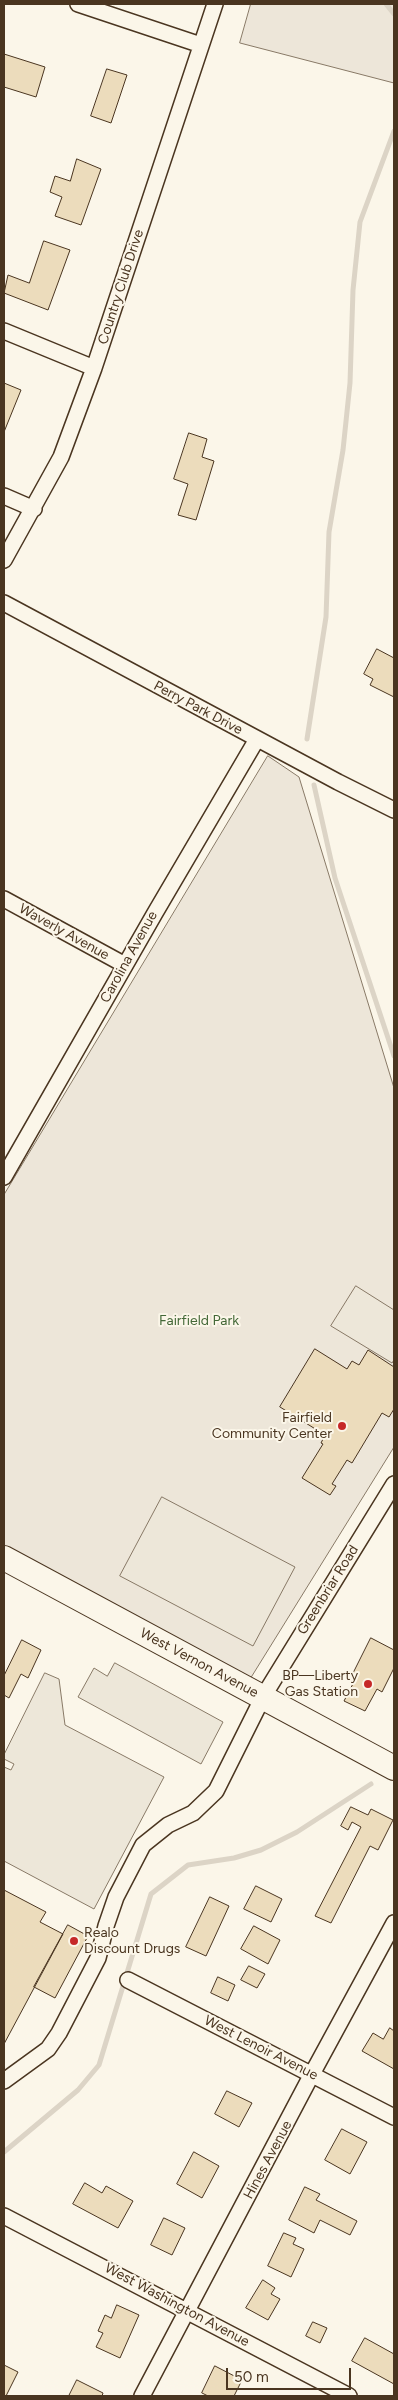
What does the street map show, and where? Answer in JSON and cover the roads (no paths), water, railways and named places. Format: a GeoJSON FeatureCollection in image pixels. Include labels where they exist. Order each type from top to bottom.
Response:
{"type":"FeatureCollection","features":[{"type":"Feature","properties":{"kind":"main road","name":"West Vernon Avenue"},"geometry":{"type":"LineString","coordinates":[[4,1558],[394,1768]]}},
{"type":"Feature","properties":{"kind":"street"},"geometry":{"type":"LineString","coordinates":[[78,4],[201,45]]}},
{"type":"Feature","properties":{"kind":"street","name":"Country Club Drive"},"geometry":{"type":"LineString","coordinates":[[4,560],[61,458],[94,368],[214,4]]}},
{"type":"Feature","properties":{"kind":"street"},"geometry":{"type":"LineString","coordinates":[[4,331],[94,368]]}},
{"type":"Feature","properties":{"kind":"street"},"geometry":{"type":"LineString","coordinates":[[4,496],[34,509]]}},
{"type":"Feature","properties":{"kind":"street","name":"Perry Park Drive"},"geometry":{"type":"LineString","coordinates":[[4,603],[257,739],[394,810]]}},
{"type":"Feature","properties":{"kind":"street","name":"Carolina Avenue"},"geometry":{"type":"LineString","coordinates":[[4,1177],[257,739]]}},
{"type":"Feature","properties":{"kind":"street","name":"Waverly Avenue"},"geometry":{"type":"LineString","coordinates":[[4,899],[125,965]]}},
{"type":"Feature","properties":{"kind":"street","name":"Greenbriar Road"},"geometry":{"type":"LineString","coordinates":[[4,2081],[48,2049],[59,2033],[98,1958],[116,1897],[143,1845],[168,1825],[193,1813],[216,1791],[263,1697],[394,1484]]}},
{"type":"Feature","properties":{"kind":"street","name":"Hines Avenue"},"geometry":{"type":"LineString","coordinates":[[142,2396],[312,2074],[394,1924]]}},
{"type":"Feature","properties":{"kind":"street","name":"West Lenoir Avenue"},"geometry":{"type":"LineString","coordinates":[[128,1980],[394,2117]]}},
{"type":"Feature","properties":{"kind":"street","name":"West Washington Avenue"},"geometry":{"type":"LineString","coordinates":[[4,2216],[188,2310],[349,2396]]}},
{"type":"Feature","properties":{"kind":"waterway"},"geometry":{"type":"LineString","coordinates":[[386,4],[394,14]]}},
{"type":"Feature","properties":{"kind":"waterway"},"geometry":{"type":"LineString","coordinates":[[307,739],[326,617],[329,532],[343,450],[350,383],[353,290],[360,222],[394,131]]}},
{"type":"Feature","properties":{"kind":"waterway"},"geometry":{"type":"LineString","coordinates":[[314,785],[335,878],[394,1056]]}},
{"type":"Feature","properties":{"kind":"waterway"},"geometry":{"type":"LineString","coordinates":[[4,2152],[78,2090],[99,2065],[151,1894],[188,1865],[234,1858],[261,1850],[297,1832],[371,1784]]}},
{"type":"Feature","properties":{"kind":"place","name":"Fairfield Community Center"},"geometry":{"type":"Point","coordinates":[342,1426]}},
{"type":"Feature","properties":{"kind":"place","name":"BP—Liberty Gas Station"},"geometry":{"type":"Point","coordinates":[368,1684]}},
{"type":"Feature","properties":{"kind":"place","name":"Realo Discount Drugs"},"geometry":{"type":"Point","coordinates":[74,1941]}},
{"type":"Feature","properties":{"kind":"park label","name":"Fairfield Park"},"geometry":{"type":"Point","coordinates":[199,1321]}}]}
